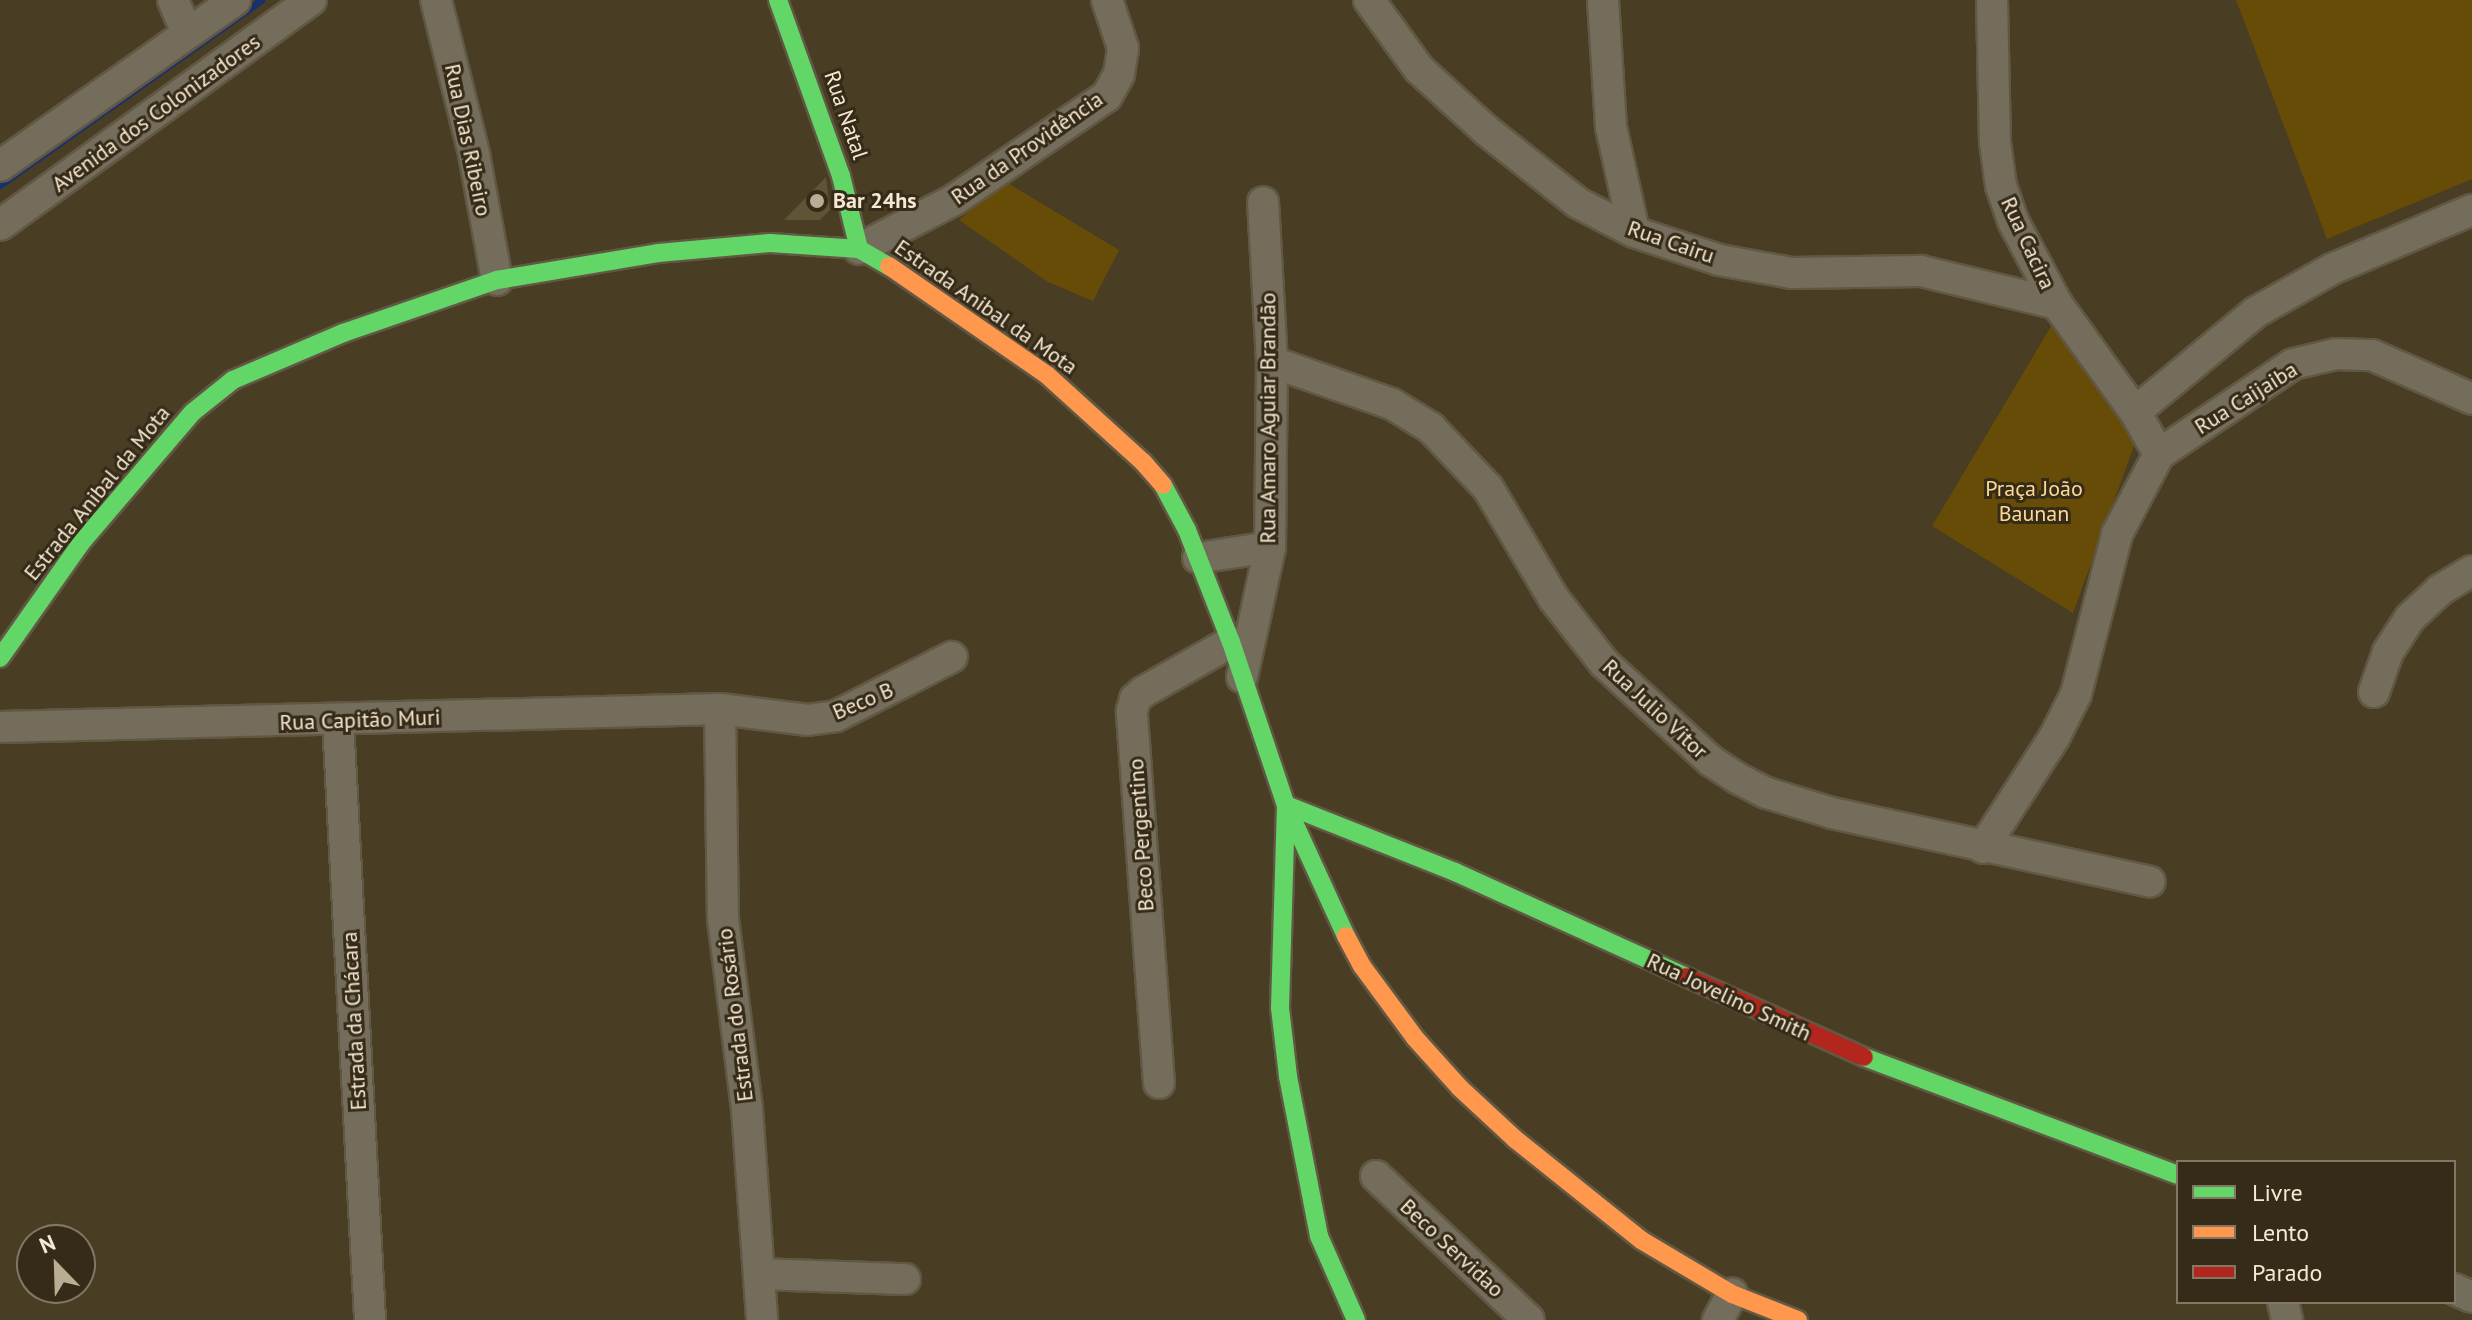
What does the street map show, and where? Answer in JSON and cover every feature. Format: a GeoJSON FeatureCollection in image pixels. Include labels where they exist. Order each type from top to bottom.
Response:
{"type":"FeatureCollection","features":[{"type":"Feature","properties":{"kind":"street"},"geometry":{"type":"LineString","coordinates":[[173,0],[187,33]]}},
{"type":"Feature","properties":{"kind":"street","name":"Avenida dos Colonizadores"},"geometry":{"type":"LineString","coordinates":[[0,166],[235,0]]}},
{"type":"Feature","properties":{"kind":"street","name":"Avenida dos Colonizadores"},"geometry":{"type":"LineString","coordinates":[[0,225],[311,0]]}},
{"type":"Feature","properties":{"kind":"street","name":"Rua Dias Ribeiro"},"geometry":{"type":"LineString","coordinates":[[436,0],[474,154],[497,280]]}},
{"type":"Feature","properties":{"kind":"street","name":"Rua Natal"},"geometry":{"type":"LineString","coordinates":[[778,0],[841,176],[859,249]]}},
{"type":"Feature","properties":{"kind":"street","name":"Rua da Providência"},"geometry":{"type":"LineString","coordinates":[[859,249],[954,200],[1107,96],[1119,74],[1123,48],[1107,0]]}},
{"type":"Feature","properties":{"kind":"street","name":"Rua Cairu"},"geometry":{"type":"LineString","coordinates":[[1369,0],[1419,69],[1487,131],[1578,203],[1634,232],[1719,260],[1792,273],[1921,271],[2057,304]]}},
{"type":"Feature","properties":{"kind":"street"},"geometry":{"type":"LineString","coordinates":[[1603,0],[1611,127],[1634,232]]}},
{"type":"Feature","properties":{"kind":"street","name":"Rua Cacira"},"geometry":{"type":"LineString","coordinates":[[1992,0],[1995,142],[2001,186],[2013,221],[2057,304],[2135,412],[2159,454]]}},
{"type":"Feature","properties":{"kind":"street","name":"Rua Amaro Aguiar Brandão"},"geometry":{"type":"LineString","coordinates":[[1242,679],[1270,547],[1272,362],[1263,202]]}},
{"type":"Feature","properties":{"kind":"street"},"geometry":{"type":"LineString","coordinates":[[2135,412],[2256,312],[2332,269],[2472,210]]}},
{"type":"Feature","properties":{"kind":"street","name":"Estrada Anibal da Mota"},"geometry":{"type":"LineString","coordinates":[[0,658],[81,543],[193,412],[233,380],[343,333],[497,280],[658,253],[770,243],[859,249],[911,279],[1047,375],[1143,462],[1168,491],[1231,642],[1286,805],[1362,966],[1415,1038],[1460,1088],[1591,1203],[1725,1307],[1798,1320]]}},
{"type":"Feature","properties":{"kind":"street","name":"Rua Caijaiba"},"geometry":{"type":"LineString","coordinates":[[2159,454],[2293,364],[2336,354],[2372,355],[2472,399]]}},
{"type":"Feature","properties":{"kind":"street","name":"Rua Julio Vitor"},"geometry":{"type":"LineString","coordinates":[[1272,362],[1392,404],[1431,428],[1488,488],[1554,599],[1604,663],[1711,761],[1767,793],[1983,848],[2150,882]]}},
{"type":"Feature","properties":{"kind":"street"},"geometry":{"type":"LineString","coordinates":[[1983,848],[2054,738],[2076,694],[2117,534],[2159,454]]}},
{"type":"Feature","properties":{"kind":"street"},"geometry":{"type":"LineString","coordinates":[[1198,558],[1270,547]]}},
{"type":"Feature","properties":{"kind":"street"},"geometry":{"type":"LineString","coordinates":[[2374,692],[2388,652],[2410,618],[2440,590],[2472,571]]}},
{"type":"Feature","properties":{"kind":"street","name":"Beco Pergentino"},"geometry":{"type":"LineString","coordinates":[[1159,1083],[1132,711],[1135,699],[1143,692],[1231,642]]}},
{"type":"Feature","properties":{"kind":"street","name":"Beco B"},"geometry":{"type":"LineString","coordinates":[[720,709],[808,720],[836,716],[952,657]]}},
{"type":"Feature","properties":{"kind":"street","name":"Rua Capitão Muri"},"geometry":{"type":"LineString","coordinates":[[0,727],[338,721],[720,709]]}},
{"type":"Feature","properties":{"kind":"street","name":"Estrada do Rosário"},"geometry":{"type":"LineString","coordinates":[[720,709],[719,841],[723,919],[747,1109],[762,1320]]}},
{"type":"Feature","properties":{"kind":"street","name":"Estrada da Chácara"},"geometry":{"type":"LineString","coordinates":[[338,721],[370,1320]]}},
{"type":"Feature","properties":{"kind":"street"},"geometry":{"type":"LineString","coordinates":[[1286,805],[1280,1008],[1288,1076],[1319,1236],[1356,1320]]}},
{"type":"Feature","properties":{"kind":"street","name":"Rua Jovelino Smith"},"geometry":{"type":"LineString","coordinates":[[1286,805],[1455,872],[1831,1044],[2176,1174]]}},
{"type":"Feature","properties":{"kind":"street","name":"Beco Servidao"},"geometry":{"type":"LineString","coordinates":[[1376,1176],[1529,1320]]}},
{"type":"Feature","properties":{"kind":"street"},"geometry":{"type":"LineString","coordinates":[[759,1274],[905,1279]]}},
{"type":"Feature","properties":{"kind":"green space"},"geometry":{"type":"Polygon","coordinates":[[[2236,0],[2472,0],[2472,179],[2327,239],[2236,0]]]}},
{"type":"Feature","properties":{"kind":"green space"},"geometry":{"type":"Polygon","coordinates":[[[1006,182],[1119,250],[1093,301],[1048,282],[959,220],[1006,182]]]}},
{"type":"Feature","properties":{"kind":"green space","name":"Praça João Baunan"},"geometry":{"type":"Polygon","coordinates":[[[2053,323],[2138,435],[2073,613],[1932,526],[2053,323]]]}},
{"type":"Feature","properties":{"kind":"building","name":"Bar 24hs"},"geometry":{"type":"Polygon","coordinates":[[[826,177],[830,210],[820,220],[784,220],[826,177]]]}},
{"type":"Feature","properties":{"kind":"waterway"},"geometry":{"type":"LineString","coordinates":[[0,185],[261,0]]}},
{"type":"Feature","properties":{"kind":"traffic: fast"},"geometry":{"type":"LineString","coordinates":[[778,0],[841,176],[859,249]]}},
{"type":"Feature","properties":{"kind":"traffic: fast"},"geometry":{"type":"LineString","coordinates":[[0,658],[81,543],[193,412],[233,380],[343,333],[497,280],[658,253],[770,243],[859,249],[889,266]]}},
{"type":"Feature","properties":{"kind":"traffic: fast"},"geometry":{"type":"LineString","coordinates":[[1163,485],[1187,530],[1231,642],[1286,805],[1346,936]]}},
{"type":"Feature","properties":{"kind":"traffic: fast"},"geometry":{"type":"LineString","coordinates":[[1356,1320],[1319,1236],[1288,1076],[1280,1008],[1286,805],[1455,872],[1686,977]]}},
{"type":"Feature","properties":{"kind":"traffic: fast"},"geometry":{"type":"LineString","coordinates":[[1864,1057],[2176,1174]]}},
{"type":"Feature","properties":{"kind":"traffic: slow"},"geometry":{"type":"LineString","coordinates":[[889,266],[1047,375],[1143,462],[1163,485]]}},
{"type":"Feature","properties":{"kind":"traffic: slow"},"geometry":{"type":"LineString","coordinates":[[1346,936],[1362,966],[1415,1038],[1460,1088],[1515,1139],[1641,1240],[1732,1294],[1798,1320]]}},
{"type":"Feature","properties":{"kind":"traffic: jam"},"geometry":{"type":"LineString","coordinates":[[1686,977],[1864,1057]]}},
{"type":"Feature","properties":{"kind":"place","name":"Bar 24hs"},"geometry":{"type":"Point","coordinates":[817,201]}}]}
